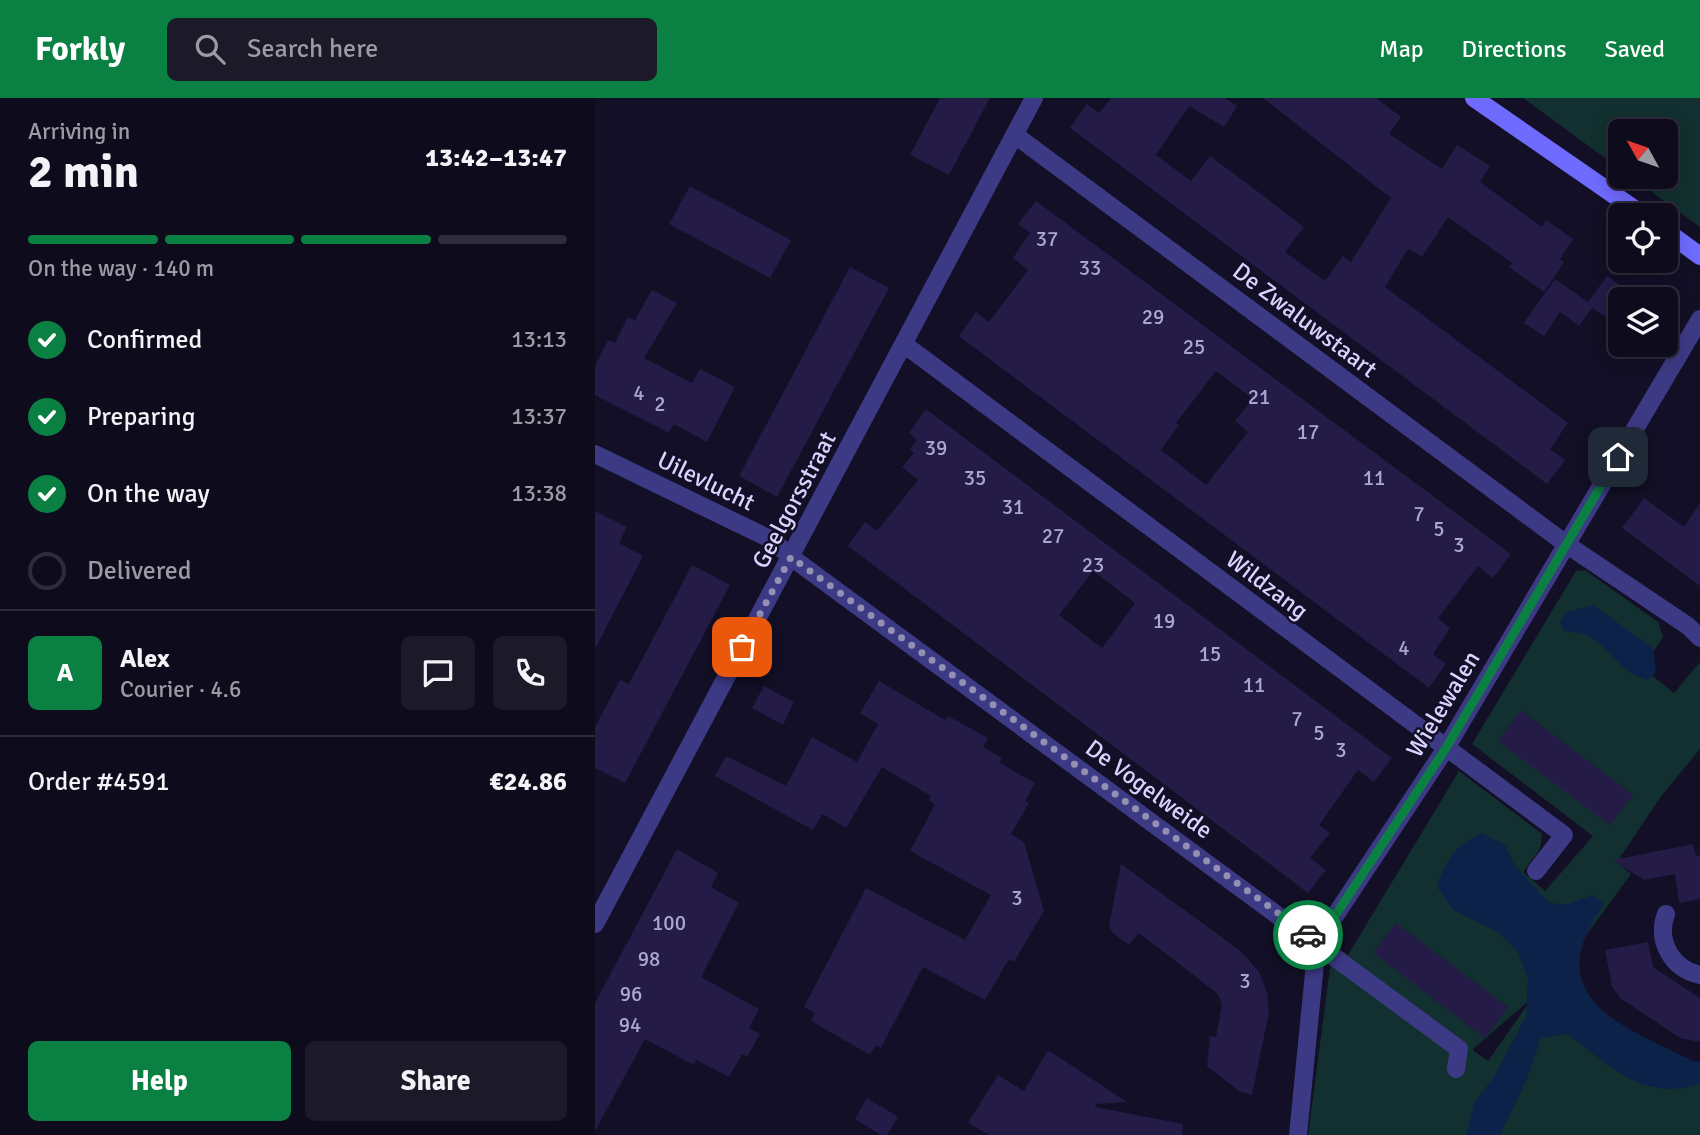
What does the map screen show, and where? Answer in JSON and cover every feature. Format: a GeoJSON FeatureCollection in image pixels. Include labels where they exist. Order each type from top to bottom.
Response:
{"type":"FeatureCollection","features":[{"type":"Feature","properties":{"kind":"main road"},"geometry":{"type":"LineString","coordinates":[[1474,98],[1626,203]]}},
{"type":"Feature","properties":{"kind":"main road"},"geometry":{"type":"LineString","coordinates":[[1678,240],[1700,256]]}},
{"type":"Feature","properties":{"kind":"street","name":"Geelgorsstraat"},"geometry":{"type":"LineString","coordinates":[[595,924],[1034,98]]}},
{"type":"Feature","properties":{"kind":"street","name":"De Zwaluwstaart"},"geometry":{"type":"LineString","coordinates":[[1015,135],[1566,544],[1688,626],[1700,638]]}},
{"type":"Feature","properties":{"kind":"street","name":"Wielewalen"},"geometry":{"type":"LineString","coordinates":[[1298,1135],[1317,943],[1446,748],[1700,319]]}},
{"type":"Feature","properties":{"kind":"street","name":"Wildzang"},"geometry":{"type":"LineString","coordinates":[[905,345],[1564,835],[1536,871]]}},
{"type":"Feature","properties":{"kind":"street","name":"Uilevlucht"},"geometry":{"type":"LineString","coordinates":[[595,454],[772,540],[791,557]]}},
{"type":"Feature","properties":{"kind":"street","name":"De Vogelweide"},"geometry":{"type":"LineString","coordinates":[[791,557],[1459,1049],[1456,1069]]}},
{"type":"Feature","properties":{"kind":"street"},"geometry":{"type":"LineString","coordinates":[[1666,914],[1663,933],[1671,959],[1680,967],[1700,975]]}},
{"type":"Feature","properties":{"kind":"green space"},"geometry":{"type":"Polygon","coordinates":[[[1523,98],[1700,98],[1700,227],[1678,211],[1678,203],[1667,203],[1648,189],[1678,189],[1678,119],[1608,119],[1608,160],[1523,98]]]}},
{"type":"Feature","properties":{"kind":"green space"},"geometry":{"type":"Polygon","coordinates":[[[1585,570],[1658,622],[1663,637],[1643,668],[1674,693],[1700,662],[1700,749],[1662,795],[1617,862],[1631,874],[1554,979],[1615,1029],[1700,1066],[1700,1135],[1308,1135],[1333,945],[1348,955],[1459,771],[1542,834],[1540,849],[1523,872],[1545,891],[1593,836],[1472,744],[1576,571],[1585,570]],[[1532,998],[1473,1049],[1488,1061],[1532,998]]]}},
{"type":"Feature","properties":{"kind":"water"},"geometry":{"type":"Polygon","coordinates":[[[1593,605],[1653,648],[1656,672],[1648,680],[1624,668],[1592,638],[1565,631],[1560,623],[1565,613],[1593,605]]]}},
{"type":"Feature","properties":{"kind":"water"},"geometry":{"type":"Polygon","coordinates":[[[1482,833],[1505,845],[1515,866],[1548,902],[1565,905],[1593,895],[1604,904],[1585,937],[1580,964],[1584,986],[1597,1005],[1617,1021],[1695,1062],[1700,1061],[1700,1084],[1679,1088],[1644,1085],[1613,1069],[1567,1034],[1541,1038],[1527,1079],[1500,1135],[1466,1135],[1474,1103],[1495,1075],[1526,1016],[1528,978],[1517,951],[1499,933],[1453,910],[1437,887],[1452,854],[1482,833]]]}},
{"type":"Feature","properties":{"kind":"building"},"geometry":{"type":"Polygon","coordinates":[[[940,98],[990,98],[949,175],[910,155],[940,98]]]}},
{"type":"Feature","properties":{"kind":"building"},"geometry":{"type":"Polygon","coordinates":[[[1111,98],[1225,98],[1237,106],[1224,127],[1189,106],[1156,155],[1191,181],[1210,156],[1261,194],[1304,227],[1285,252],[1325,281],[1343,256],[1351,262],[1391,198],[1263,98],[1376,98],[1401,117],[1389,134],[1442,169],[1457,145],[1490,166],[1480,182],[1542,227],[1546,220],[1573,239],[1560,259],[1564,262],[1544,292],[1509,267],[1512,263],[1448,217],[1422,257],[1408,249],[1385,287],[1568,423],[1550,449],[1565,460],[1547,484],[1070,128],[1087,104],[1099,113],[1111,98]]]}},
{"type":"Feature","properties":{"kind":"building"},"geometry":{"type":"Polygon","coordinates":[[[690,186],[791,240],[770,278],[669,224],[690,186]]]}},
{"type":"Feature","properties":{"kind":"building"},"geometry":{"type":"Polygon","coordinates":[[[1036,201],[1511,554],[1493,578],[1478,566],[1438,618],[1450,628],[1433,654],[1446,664],[1429,688],[959,336],[976,312],[989,322],[1028,270],[1013,258],[1030,233],[1018,224],[1036,201]],[[1216,371],[1176,423],[1179,425],[1161,450],[1206,485],[1248,432],[1235,421],[1253,399],[1216,371]]]}},
{"type":"Feature","properties":{"kind":"building"},"geometry":{"type":"Polygon","coordinates":[[[850,267],[889,288],[777,497],[739,476],[850,267]]]}},
{"type":"Feature","properties":{"kind":"building"},"geometry":{"type":"Polygon","coordinates":[[[1607,276],[1623,287],[1608,287],[1608,318],[1592,308],[1579,326],[1560,312],[1544,336],[1524,323],[1555,279],[1588,302],[1607,276]]]}},
{"type":"Feature","properties":{"kind":"building"},"geometry":{"type":"Polygon","coordinates":[[[652,290],[677,303],[644,358],[692,383],[700,369],[735,387],[707,442],[674,424],[669,433],[595,395],[595,366],[608,340],[615,343],[628,317],[635,320],[652,290]]]}},
{"type":"Feature","properties":{"kind":"building"},"geometry":{"type":"Polygon","coordinates":[[[926,409],[1392,758],[1374,782],[1358,770],[1319,825],[1330,833],[1310,858],[1326,870],[1308,893],[848,546],[865,522],[877,531],[918,480],[902,467],[914,453],[910,449],[917,440],[909,433],[926,409]],[[1093,571],[1059,615],[1102,648],[1135,603],[1093,571]]]}},
{"type":"Feature","properties":{"kind":"building"},"geometry":{"type":"Polygon","coordinates":[[[1644,498],[1684,527],[1700,503],[1700,586],[1622,528],[1644,498]]]}},
{"type":"Feature","properties":{"kind":"building"},"geometry":{"type":"Polygon","coordinates":[[[595,511],[627,527],[619,543],[643,556],[595,649],[595,511]]]}},
{"type":"Feature","properties":{"kind":"building"},"geometry":{"type":"Polygon","coordinates":[[[692,565],[730,585],[625,783],[595,768],[595,727],[620,680],[629,684],[692,565]]]}},
{"type":"Feature","properties":{"kind":"building"},"geometry":{"type":"Polygon","coordinates":[[[879,681],[945,720],[948,716],[988,738],[983,747],[1002,758],[1000,763],[1035,783],[1025,801],[1029,803],[1011,834],[1024,842],[1044,911],[1014,962],[1009,959],[985,1000],[923,967],[881,1048],[876,1045],[870,1055],[811,1021],[815,1013],[804,1007],[866,888],[965,940],[991,895],[910,851],[935,805],[929,800],[931,796],[882,767],[846,828],[822,814],[813,830],[715,776],[726,756],[786,786],[812,737],[857,762],[878,724],[860,713],[879,681]]]}},
{"type":"Feature","properties":{"kind":"building"},"geometry":{"type":"Polygon","coordinates":[[[764,686],[794,702],[783,725],[752,708],[764,686]]]}},
{"type":"Feature","properties":{"kind":"building"},"geometry":{"type":"Polygon","coordinates":[[[1521,710],[1633,795],[1610,825],[1498,741],[1521,710]]]}},
{"type":"Feature","properties":{"kind":"building"},"geometry":{"type":"Polygon","coordinates":[[[1693,844],[1696,856],[1700,855],[1700,899],[1679,903],[1675,874],[1644,880],[1613,860],[1693,844]]]}},
{"type":"Feature","properties":{"kind":"building"},"geometry":{"type":"Polygon","coordinates":[[[677,849],[718,873],[711,887],[739,903],[701,977],[759,1009],[749,1028],[760,1034],[747,1057],[742,1054],[729,1077],[696,1060],[694,1065],[645,1039],[595,1131],[595,1003],[677,849]]]}},
{"type":"Feature","properties":{"kind":"building"},"geometry":{"type":"Polygon","coordinates":[[[1121,864],[1242,952],[1259,972],[1267,992],[1269,1012],[1252,1095],[1239,1091],[1207,1066],[1210,1036],[1216,1037],[1222,1005],[1218,994],[1139,933],[1129,945],[1113,933],[1109,926],[1121,864]]]}},
{"type":"Feature","properties":{"kind":"building"},"geometry":{"type":"Polygon","coordinates":[[[1396,923],[1508,1007],[1485,1038],[1373,953],[1396,923]]]}},
{"type":"Feature","properties":{"kind":"building"},"geometry":{"type":"Polygon","coordinates":[[[1648,942],[1653,967],[1700,998],[1700,1042],[1680,1038],[1620,998],[1612,986],[1605,950],[1648,942]]]}},
{"type":"Feature","properties":{"kind":"building"},"geometry":{"type":"Polygon","coordinates":[[[1048,1050],[1127,1102],[1096,1104],[1095,1107],[1183,1124],[1182,1135],[989,1135],[968,1123],[998,1075],[1024,1091],[1048,1050]]]}},
{"type":"Feature","properties":{"kind":"building"},"geometry":{"type":"Polygon","coordinates":[[[867,1098],[898,1117],[887,1135],[881,1135],[855,1119],[867,1098]]]}},
{"type":"Feature","properties":{"kind":"way so far"},"geometry":{"type":"LineString","coordinates":[[742,647],[791,557],[1308,935]]}},
{"type":"Feature","properties":{"kind":"route"},"geometry":{"type":"LineString","coordinates":[[1308,935],[1317,943],[1446,748],[1618,457]]}}]}
